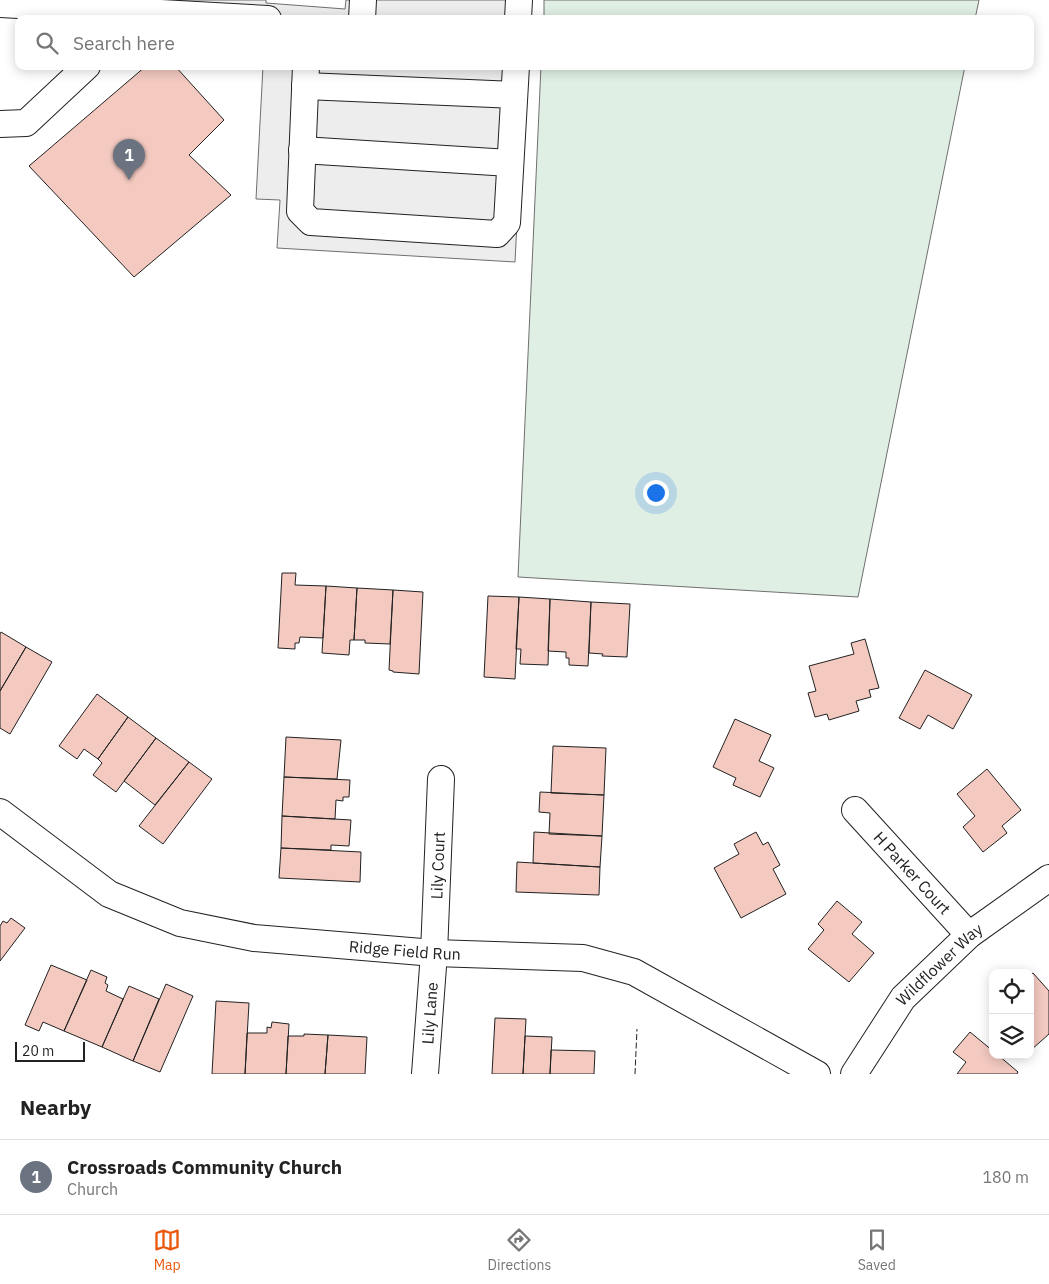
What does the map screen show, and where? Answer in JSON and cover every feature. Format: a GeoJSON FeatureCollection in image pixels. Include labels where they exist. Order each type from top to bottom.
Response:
{"type":"FeatureCollection","features":[{"type":"Feature","properties":{"kind":"street"},"geometry":{"type":"LineString","coordinates":[[362,15],[363,0]]}},
{"type":"Feature","properties":{"kind":"street"},"geometry":{"type":"LineString","coordinates":[[518,15],[519,0]]}},
{"type":"Feature","properties":{"kind":"street"},"geometry":{"type":"LineString","coordinates":[[0,4],[100,5],[157,11],[234,8],[256,15]]}},
{"type":"Feature","properties":{"kind":"street"},"geometry":{"type":"LineString","coordinates":[[0,124],[26,123],[83,70]]}},
{"type":"Feature","properties":{"kind":"street"},"geometry":{"type":"LineString","coordinates":[[514,95],[305,76],[300,211],[311,222],[497,234],[507,224],[516,70]]}},
{"type":"Feature","properties":{"kind":"street"},"geometry":{"type":"LineString","coordinates":[[302,150],[510,163]]}},
{"type":"Feature","properties":{"kind":"street","name":"Lily Court"},"geometry":{"type":"LineString","coordinates":[[434,953],[441,779]]}},
{"type":"Feature","properties":{"kind":"street","name":"H Parker Court"},"geometry":{"type":"LineString","coordinates":[[855,810],[969,934]]}},
{"type":"Feature","properties":{"kind":"street","name":"Ridge Field Run"},"geometry":{"type":"LineString","coordinates":[[0,812],[109,894],[180,923],[254,938],[434,953],[583,958],[634,972],[817,1074]]}},
{"type":"Feature","properties":{"kind":"street","name":"Wildflower Way"},"geometry":{"type":"LineString","coordinates":[[854,1074],[903,998],[969,934],[1049,878]]}},
{"type":"Feature","properties":{"kind":"street","name":"Lily Lane"},"geometry":{"type":"LineString","coordinates":[[426,1074],[434,953]]}},
{"type":"Feature","properties":{"kind":"green space"},"geometry":{"type":"Polygon","coordinates":[[[544,0],[979,0],[976,15],[544,15],[544,0]]]}},
{"type":"Feature","properties":{"kind":"green space"},"geometry":{"type":"Polygon","coordinates":[[[541,70],[964,70],[858,597],[518,577],[541,70]]]}},
{"type":"Feature","properties":{"kind":"shaded area"},"geometry":{"type":"Polygon","coordinates":[[[0,0],[266,0],[266,3],[345,9],[346,0],[529,0],[528,15],[209,15],[0,0]]]}},
{"type":"Feature","properties":{"kind":"shaded area"},"geometry":{"type":"Polygon","coordinates":[[[263,70],[525,70],[515,262],[277,248],[280,200],[256,199],[263,70]]]}},
{"type":"Feature","properties":{"kind":"building"},"geometry":{"type":"Polygon","coordinates":[[[141,70],[179,70],[224,120],[189,155],[231,195],[134,277],[29,166],[141,70]]]}},
{"type":"Feature","properties":{"kind":"building"},"geometry":{"type":"Polygon","coordinates":[[[282,573],[296,573],[295,585],[326,586],[323,638],[300,637],[299,643],[295,643],[295,649],[278,648],[282,573]]]}},
{"type":"Feature","properties":{"kind":"building"},"geometry":{"type":"Polygon","coordinates":[[[326,586],[357,588],[354,640],[350,640],[349,655],[322,653],[326,586]]]}},
{"type":"Feature","properties":{"kind":"building"},"geometry":{"type":"Polygon","coordinates":[[[357,588],[393,590],[390,644],[365,643],[365,640],[354,640],[357,588]]]}},
{"type":"Feature","properties":{"kind":"building"},"geometry":{"type":"Polygon","coordinates":[[[393,590],[423,592],[419,674],[389,670],[393,590]]]}},
{"type":"Feature","properties":{"kind":"building"},"geometry":{"type":"Polygon","coordinates":[[[488,596],[519,597],[515,679],[484,677],[488,596]]]}},
{"type":"Feature","properties":{"kind":"building"},"geometry":{"type":"Polygon","coordinates":[[[519,597],[550,599],[548,665],[520,664],[521,649],[516,649],[519,597]]]}},
{"type":"Feature","properties":{"kind":"building"},"geometry":{"type":"Polygon","coordinates":[[[550,599],[591,602],[588,666],[569,665],[569,658],[566,658],[566,652],[548,651],[550,599]]]}},
{"type":"Feature","properties":{"kind":"building"},"geometry":{"type":"Polygon","coordinates":[[[591,602],[630,604],[627,657],[602,656],[603,654],[589,653],[591,602]]]}},
{"type":"Feature","properties":{"kind":"building"},"geometry":{"type":"Polygon","coordinates":[[[1,632],[26,647],[0,691],[0,634],[1,632]]]}},
{"type":"Feature","properties":{"kind":"building"},"geometry":{"type":"Polygon","coordinates":[[[865,639],[879,688],[869,690],[871,697],[856,701],[859,711],[829,720],[827,714],[815,717],[808,693],[816,691],[809,666],[854,654],[851,643],[865,639]]]}},
{"type":"Feature","properties":{"kind":"building"},"geometry":{"type":"Polygon","coordinates":[[[26,647],[52,662],[10,734],[0,728],[0,691],[26,647]]]}},
{"type":"Feature","properties":{"kind":"building"},"geometry":{"type":"Polygon","coordinates":[[[925,670],[972,695],[953,729],[928,715],[920,729],[899,718],[925,670]]]}},
{"type":"Feature","properties":{"kind":"building"},"geometry":{"type":"Polygon","coordinates":[[[97,694],[128,717],[98,759],[84,749],[77,759],[59,746],[97,694]]]}},
{"type":"Feature","properties":{"kind":"building"},"geometry":{"type":"Polygon","coordinates":[[[128,717],[156,738],[116,792],[93,775],[102,763],[98,759],[128,717]]]}},
{"type":"Feature","properties":{"kind":"building"},"geometry":{"type":"Polygon","coordinates":[[[735,719],[771,735],[759,761],[774,768],[760,797],[733,785],[736,778],[713,767],[735,719]]]}},
{"type":"Feature","properties":{"kind":"building"},"geometry":{"type":"Polygon","coordinates":[[[286,737],[341,740],[337,779],[284,777],[286,737]]]}},
{"type":"Feature","properties":{"kind":"building"},"geometry":{"type":"Polygon","coordinates":[[[156,738],[189,762],[155,805],[124,781],[156,738]]]}},
{"type":"Feature","properties":{"kind":"building"},"geometry":{"type":"Polygon","coordinates":[[[553,746],[606,748],[604,795],[551,793],[553,746]]]}},
{"type":"Feature","properties":{"kind":"building"},"geometry":{"type":"Polygon","coordinates":[[[189,762],[212,779],[163,844],[139,826],[189,762]]]}},
{"type":"Feature","properties":{"kind":"building"},"geometry":{"type":"Polygon","coordinates":[[[987,769],[1021,810],[1002,826],[1007,833],[983,852],[963,827],[975,816],[957,794],[987,769]]]}},
{"type":"Feature","properties":{"kind":"building"},"geometry":{"type":"Polygon","coordinates":[[[284,777],[350,780],[349,797],[343,797],[343,801],[336,800],[335,819],[282,816],[284,777]]]}},
{"type":"Feature","properties":{"kind":"building"},"geometry":{"type":"Polygon","coordinates":[[[540,792],[604,795],[602,836],[549,834],[550,813],[539,812],[540,792]]]}},
{"type":"Feature","properties":{"kind":"building"},"geometry":{"type":"Polygon","coordinates":[[[282,816],[351,820],[349,846],[331,845],[331,850],[281,848],[282,816]]]}},
{"type":"Feature","properties":{"kind":"building"},"geometry":{"type":"Polygon","coordinates":[[[534,832],[602,836],[600,867],[533,863],[534,832]]]}},
{"type":"Feature","properties":{"kind":"building"},"geometry":{"type":"Polygon","coordinates":[[[756,832],[763,845],[768,842],[780,865],[773,869],[786,894],[741,918],[714,868],[739,854],[734,844],[756,832]]]}},
{"type":"Feature","properties":{"kind":"building"},"geometry":{"type":"Polygon","coordinates":[[[281,848],[361,852],[360,882],[279,878],[281,848]]]}},
{"type":"Feature","properties":{"kind":"building"},"geometry":{"type":"Polygon","coordinates":[[[517,862],[600,867],[599,895],[516,892],[517,862]]]}},
{"type":"Feature","properties":{"kind":"building"},"geometry":{"type":"Polygon","coordinates":[[[837,901],[862,922],[852,934],[874,953],[849,982],[808,949],[824,930],[818,924],[837,901]]]}},
{"type":"Feature","properties":{"kind":"building"},"geometry":{"type":"Polygon","coordinates":[[[11,918],[25,928],[0,961],[0,926],[3,921],[7,923],[11,918]]]}},
{"type":"Feature","properties":{"kind":"building"},"geometry":{"type":"Polygon","coordinates":[[[51,965],[87,980],[64,1031],[43,1022],[39,1031],[25,1025],[51,965]]]}},
{"type":"Feature","properties":{"kind":"building"},"geometry":{"type":"Polygon","coordinates":[[[91,970],[107,977],[105,983],[108,985],[106,991],[123,999],[102,1047],[64,1031],[91,970]]]}},
{"type":"Feature","properties":{"kind":"building"},"geometry":{"type":"Polygon","coordinates":[[[1034,974],[1049,991],[1049,1034],[1034,1047],[1034,974]]]}},
{"type":"Feature","properties":{"kind":"building"},"geometry":{"type":"Polygon","coordinates":[[[166,984],[193,996],[160,1072],[133,1061],[166,984]]]}},
{"type":"Feature","properties":{"kind":"building"},"geometry":{"type":"Polygon","coordinates":[[[129,986],[159,999],[133,1061],[102,1047],[129,986]]]}},
{"type":"Feature","properties":{"kind":"building"},"geometry":{"type":"Polygon","coordinates":[[[216,1001],[249,1003],[245,1074],[212,1074],[216,1001]]]}},
{"type":"Feature","properties":{"kind":"building"},"geometry":{"type":"Polygon","coordinates":[[[495,1018],[526,1019],[523,1074],[492,1074],[495,1018]]]}},
{"type":"Feature","properties":{"kind":"building"},"geometry":{"type":"Polygon","coordinates":[[[272,1022],[289,1024],[286,1074],[245,1074],[247,1033],[267,1033],[267,1027],[271,1028],[272,1022]]]}},
{"type":"Feature","properties":{"kind":"building"},"geometry":{"type":"Polygon","coordinates":[[[970,1032],[989,1048],[989,1059],[1003,1059],[1018,1072],[1017,1074],[957,1074],[966,1062],[953,1052],[970,1032]]]}},
{"type":"Feature","properties":{"kind":"building"},"geometry":{"type":"Polygon","coordinates":[[[304,1034],[328,1035],[325,1074],[286,1074],[288,1036],[304,1036],[304,1034]]]}},
{"type":"Feature","properties":{"kind":"building"},"geometry":{"type":"Polygon","coordinates":[[[328,1035],[367,1037],[365,1074],[325,1074],[328,1035]]]}},
{"type":"Feature","properties":{"kind":"building"},"geometry":{"type":"Polygon","coordinates":[[[525,1036],[552,1037],[550,1074],[523,1074],[525,1036]]]}},
{"type":"Feature","properties":{"kind":"building"},"geometry":{"type":"Polygon","coordinates":[[[551,1050],[595,1051],[594,1074],[550,1074],[551,1050]]]}},
{"type":"Feature","properties":{"kind":"fence"},"geometry":{"type":"LineString","coordinates":[[635,1074],[637,1029]]}},
{"type":"Feature","properties":{"kind":"place","name":"Crossroads Community Church"},"geometry":{"type":"Point","coordinates":[129,180]}}]}
